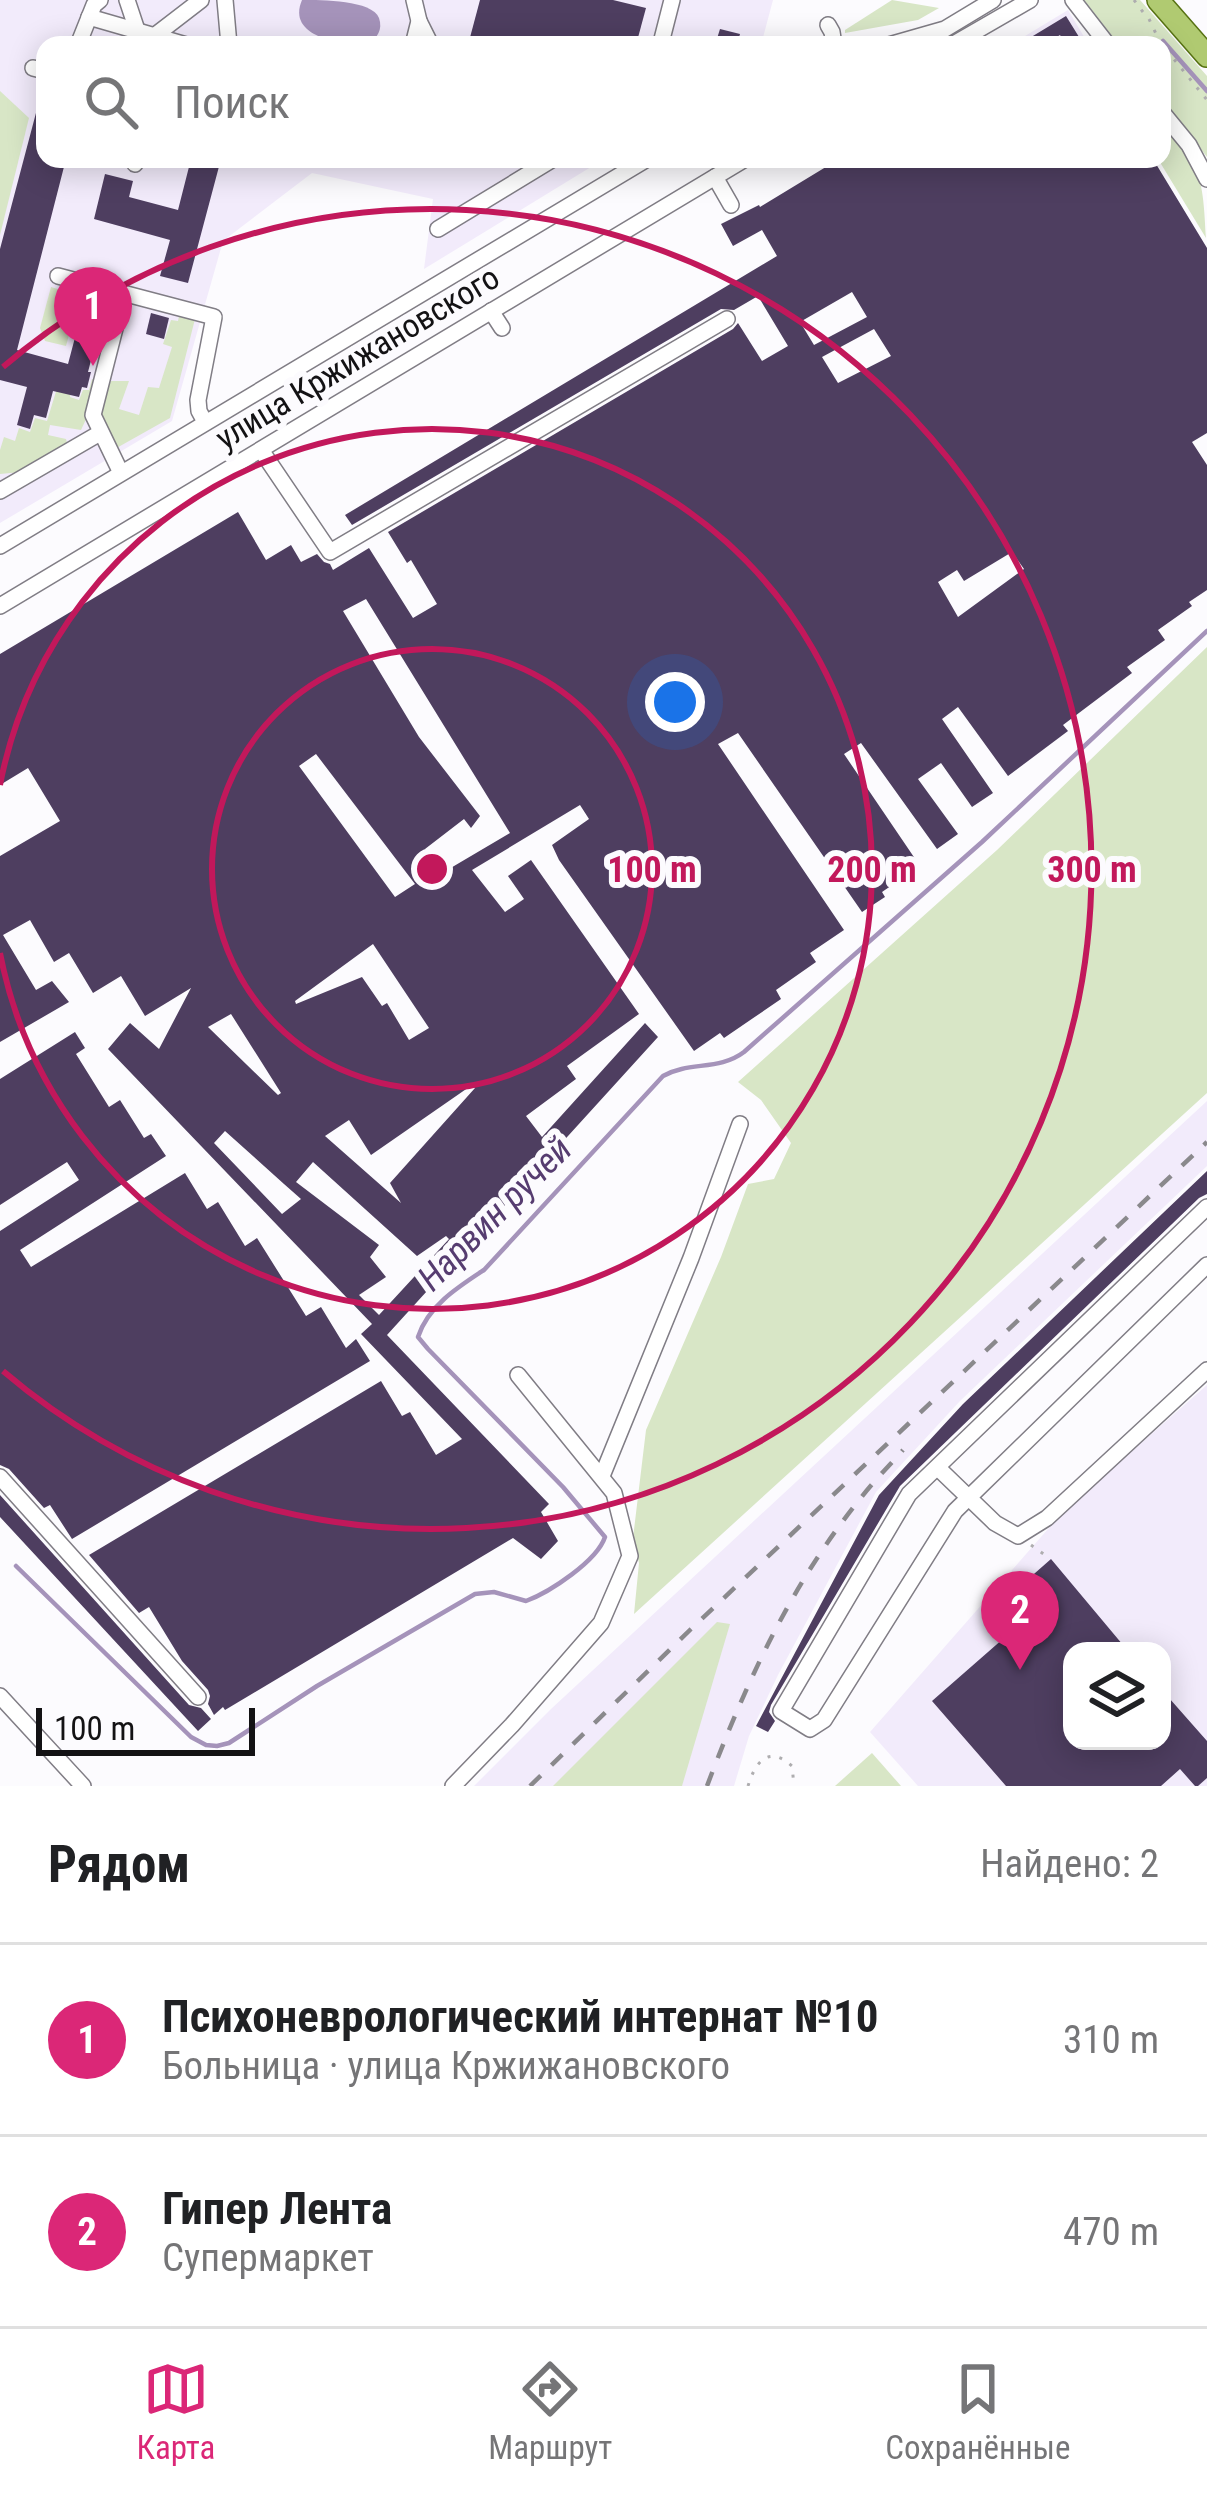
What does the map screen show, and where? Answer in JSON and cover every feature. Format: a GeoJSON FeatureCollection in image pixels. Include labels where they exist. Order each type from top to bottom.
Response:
{"type":"FeatureCollection","features":[{"type":"Feature","properties":{"kind":"main road"},"geometry":{"type":"LineString","coordinates":[[1158,0],[1207,56]]}},
{"type":"Feature","properties":{"kind":"street"},"geometry":{"type":"LineString","coordinates":[[81,36],[100,0]]}},
{"type":"Feature","properties":{"kind":"street"},"geometry":{"type":"LineString","coordinates":[[127,0],[137,30]]}},
{"type":"Feature","properties":{"kind":"street"},"geometry":{"type":"LineString","coordinates":[[167,36],[201,0]]}},
{"type":"Feature","properties":{"kind":"street"},"geometry":{"type":"LineString","coordinates":[[226,0],[229,36]]}},
{"type":"Feature","properties":{"kind":"street"},"geometry":{"type":"LineString","coordinates":[[414,0],[426,36]]}},
{"type":"Feature","properties":{"kind":"street"},"geometry":{"type":"LineString","coordinates":[[664,36],[671,0]]}},
{"type":"Feature","properties":{"kind":"street"},"geometry":{"type":"LineString","coordinates":[[925,36],[993,0]]}},
{"type":"Feature","properties":{"kind":"street"},"geometry":{"type":"LineString","coordinates":[[968,36],[1030,0]]}},
{"type":"Feature","properties":{"kind":"street"},"geometry":{"type":"LineString","coordinates":[[1073,0],[1101,36]]}},
{"type":"Feature","properties":{"kind":"street"},"geometry":{"type":"LineString","coordinates":[[88,17],[151,36]]}},
{"type":"Feature","properties":{"kind":"street"},"geometry":{"type":"LineString","coordinates":[[415,36],[419,21]]}},
{"type":"Feature","properties":{"kind":"street"},"geometry":{"type":"LineString","coordinates":[[828,25],[833,36]]}},
{"type":"Feature","properties":{"kind":"street"},"geometry":{"type":"LineString","coordinates":[[1171,123],[1207,179]]}},
{"type":"Feature","properties":{"kind":"street"},"geometry":{"type":"LineString","coordinates":[[438,229],[539,168]]}},
{"type":"Feature","properties":{"kind":"street","name":"улица Кржижановского"},"geometry":{"type":"LineString","coordinates":[[0,545],[631,168]]}},
{"type":"Feature","properties":{"kind":"street","name":"улица Кржижановского"},"geometry":{"type":"LineString","coordinates":[[0,606],[730,168]]}},
{"type":"Feature","properties":{"kind":"street"},"geometry":{"type":"LineString","coordinates":[[715,177],[731,205]]}},
{"type":"Feature","properties":{"kind":"street"},"geometry":{"type":"LineString","coordinates":[[58,275],[214,317],[199,400],[205,422]]}},
{"type":"Feature","properties":{"kind":"street"},"geometry":{"type":"LineString","coordinates":[[121,473],[93,415],[124,293]]}},
{"type":"Feature","properties":{"kind":"street"},"geometry":{"type":"LineString","coordinates":[[491,311],[502,328]]}},
{"type":"Feature","properties":{"kind":"street"},"geometry":{"type":"LineString","coordinates":[[261,450],[330,552],[727,319]]}},
{"type":"Feature","properties":{"kind":"street"},"geometry":{"type":"LineString","coordinates":[[0,491],[100,433]]}},
{"type":"Feature","properties":{"kind":"street"},"geometry":{"type":"LineString","coordinates":[[602,1476],[740,1124]]}},
{"type":"Feature","properties":{"kind":"street"},"geometry":{"type":"LineString","coordinates":[[1207,1207],[909,1494],[781,1711],[810,1729],[824,1720],[955,1511],[1207,1265]]}},
{"type":"Feature","properties":{"kind":"street"},"geometry":{"type":"LineString","coordinates":[[938,1468],[995,1523],[1018,1535],[1047,1518],[1207,1370]]}},
{"type":"Feature","properties":{"kind":"street"},"geometry":{"type":"LineString","coordinates":[[453,1786],[601,1623],[630,1556],[614,1492],[518,1375]]}},
{"type":"Feature","properties":{"kind":"street"},"geometry":{"type":"LineString","coordinates":[[0,1477],[198,1697]]}},
{"type":"Feature","properties":{"kind":"street"},"geometry":{"type":"LineString","coordinates":[[0,1696],[83,1786]]}},
{"type":"Feature","properties":{"kind":"path"},"geometry":{"type":"LineString","coordinates":[[1134,0],[1158,36]]}},
{"type":"Feature","properties":{"kind":"path"},"geometry":{"type":"LineString","coordinates":[[1171,56],[1207,100]]}},
{"type":"Feature","properties":{"kind":"path"},"geometry":{"type":"LineString","coordinates":[[748,1786],[754,1768],[770,1756],[792,1766],[794,1786]]}},
{"type":"Feature","properties":{"kind":"shaded area"},"geometry":{"type":"Polygon","coordinates":[[[0,0],[773,0],[763,36],[36,36],[36,168],[589,168],[424,269],[433,199],[312,173],[223,241],[172,421],[0,523],[0,0]]]}},
{"type":"Feature","properties":{"kind":"shaded area"},"geometry":{"type":"Polygon","coordinates":[[[302,0],[345,2],[375,12],[380,26],[376,36],[319,36],[302,23],[302,0]]]}},
{"type":"Feature","properties":{"kind":"shaded area"},"geometry":{"type":"Polygon","coordinates":[[[1068,10],[1084,36],[1025,36],[1068,10]]]}},
{"type":"Feature","properties":{"kind":"shaded area"},"geometry":{"type":"Polygon","coordinates":[[[1207,1101],[1207,1166],[960,1401],[876,1492],[778,1675],[749,1736],[734,1786],[474,1786],[551,1709],[1207,1101]]]}},
{"type":"Feature","properties":{"kind":"shaded area"},"geometry":{"type":"Polygon","coordinates":[[[1207,1385],[1207,1786],[918,1786],[870,1732],[1062,1513],[1207,1385]]]}},
{"type":"Feature","properties":{"kind":"green space"},"geometry":{"type":"Polygon","coordinates":[[[892,0],[939,8],[918,20],[845,33],[845,30],[892,0]]]}},
{"type":"Feature","properties":{"kind":"green space"},"geometry":{"type":"Polygon","coordinates":[[[1084,0],[1140,0],[1207,76],[1207,157],[1171,111],[1171,36],[1112,36],[1084,0]]]}},
{"type":"Feature","properties":{"kind":"green space"},"geometry":{"type":"Polygon","coordinates":[[[0,91],[29,118],[0,235],[0,91]]]}},
{"type":"Feature","properties":{"kind":"green space"},"geometry":{"type":"Polygon","coordinates":[[[1171,132],[1198,175],[1206,238],[1163,168],[1171,168],[1171,132]]]}},
{"type":"Feature","properties":{"kind":"green space"},"geometry":{"type":"Polygon","coordinates":[[[51,287],[74,294],[78,302],[66,346],[45,341],[40,328],[51,287]]]}},
{"type":"Feature","properties":{"kind":"green space"},"geometry":{"type":"Polygon","coordinates":[[[180,311],[196,315],[170,418],[113,450],[101,416],[106,391],[111,381],[129,381],[119,409],[139,415],[148,387],[159,388],[172,347],[163,344],[171,320],[178,321],[180,311]]]}},
{"type":"Feature","properties":{"kind":"green space"},"geometry":{"type":"Polygon","coordinates":[[[92,379],[97,381],[81,430],[50,425],[48,435],[66,439],[68,446],[21,472],[0,474],[4,437],[15,441],[19,428],[30,432],[35,418],[47,421],[58,385],[72,388],[70,397],[79,400],[92,379]]]}},
{"type":"Feature","properties":{"kind":"green space"},"geometry":{"type":"Polygon","coordinates":[[[1207,647],[1207,1093],[634,1614],[639,1563],[633,1538],[646,1430],[748,1184],[774,1179],[791,1143],[761,1100],[738,1082],[997,850],[1207,647]]]}},
{"type":"Feature","properties":{"kind":"green space"},"geometry":{"type":"Polygon","coordinates":[[[717,1622],[730,1624],[682,1786],[553,1786],[717,1622]]]}},
{"type":"Feature","properties":{"kind":"green space"},"geometry":{"type":"Polygon","coordinates":[[[872,1753],[901,1786],[835,1786],[872,1753]]]}},
{"type":"Feature","properties":{"kind":"building"},"geometry":{"type":"Polygon","coordinates":[[[480,0],[613,0],[646,8],[638,36],[470,36],[480,0]]]}},
{"type":"Feature","properties":{"kind":"building"},"geometry":{"type":"Polygon","coordinates":[[[1066,16],[1078,36],[1060,35],[1033,36],[1066,16]]]}},
{"type":"Feature","properties":{"kind":"building"},"geometry":{"type":"Polygon","coordinates":[[[720,29],[740,34],[739,36],[718,36],[720,29]]]}},
{"type":"Feature","properties":{"kind":"building"},"geometry":{"type":"Polygon","coordinates":[[[36,113],[36,168],[64,168],[17,350],[68,364],[86,296],[106,301],[87,388],[82,387],[79,397],[53,391],[46,418],[34,415],[30,429],[17,425],[27,387],[0,380],[0,249],[36,113]]]}},
{"type":"Feature","properties":{"kind":"building"},"geometry":{"type":"Polygon","coordinates":[[[189,168],[219,168],[188,283],[160,276],[170,240],[94,219],[105,174],[133,181],[129,197],[178,210],[189,168]]]}},
{"type":"Feature","properties":{"kind":"building"},"geometry":{"type":"Polygon","coordinates":[[[824,168],[1158,168],[1207,248],[1207,433],[1192,442],[1207,465],[1207,590],[1158,630],[1165,640],[1127,667],[1132,673],[1063,725],[1068,731],[1008,776],[958,707],[942,719],[993,793],[972,807],[941,763],[918,779],[958,834],[937,849],[861,743],[844,754],[920,866],[862,912],[738,733],[718,744],[844,930],[810,953],[816,962],[776,990],[781,999],[724,1038],[720,1033],[694,1051],[552,845],[589,819],[580,805],[472,870],[505,912],[524,899],[508,876],[531,860],[639,1014],[567,1066],[576,1079],[526,1116],[542,1137],[645,1023],[658,1037],[387,1335],[549,1504],[541,1512],[558,1541],[541,1559],[513,1538],[214,1715],[208,1690],[182,1661],[149,1607],[139,1613],[89,1555],[381,1381],[402,1416],[410,1412],[436,1455],[462,1439],[361,1334],[372,1324],[108,1049],[130,1023],[159,1049],[191,988],[145,1016],[121,976],[93,993],[69,953],[54,962],[30,920],[3,935],[36,990],[52,981],[69,1002],[0,1042],[0,856],[60,821],[28,768],[0,785],[0,654],[238,512],[266,560],[291,545],[301,562],[317,554],[333,570],[369,548],[413,618],[437,604],[388,532],[738,323],[762,361],[788,346],[758,296],[734,310],[721,309],[352,525],[345,515],[777,256],[762,230],[733,246],[721,224],[824,168]],[[852,292],[800,322],[814,345],[867,317],[852,292]],[[874,329],[822,357],[838,383],[891,356],[874,329]],[[1012,552],[964,581],[957,570],[938,582],[958,617],[1024,569],[1012,552]],[[366,599],[343,611],[419,737],[480,816],[471,828],[464,819],[425,849],[440,869],[432,879],[510,833],[366,599]],[[316,754],[299,766],[395,897],[415,884],[316,754]],[[373,944],[295,1001],[362,977],[382,1006],[387,1003],[409,1040],[429,1028],[373,944]],[[231,1014],[208,1027],[278,1095],[281,1093],[231,1014]],[[472,1085],[371,1155],[349,1120],[325,1136],[401,1203],[390,1183],[475,1088],[472,1085]],[[225,1131],[214,1143],[282,1214],[301,1199],[225,1131]],[[313,1162],[296,1182],[379,1245],[370,1257],[386,1277],[359,1295],[379,1315],[449,1239],[446,1236],[417,1256],[313,1162]]]}},
{"type":"Feature","properties":{"kind":"building"},"geometry":{"type":"Polygon","coordinates":[[[151,313],[169,318],[164,339],[146,334],[151,313]]]}},
{"type":"Feature","properties":{"kind":"building"},"geometry":{"type":"Polygon","coordinates":[[[75,1032],[85,1048],[76,1054],[109,1107],[120,1100],[144,1138],[151,1134],[166,1156],[20,1250],[31,1267],[185,1173],[207,1209],[218,1202],[245,1246],[257,1238],[306,1316],[321,1307],[346,1348],[356,1339],[370,1361],[72,1539],[50,1505],[44,1508],[0,1465],[0,1231],[79,1180],[67,1162],[0,1205],[0,1079],[75,1032]]]}},
{"type":"Feature","properties":{"kind":"building"},"geometry":{"type":"Polygon","coordinates":[[[1207,1171],[1207,1194],[900,1486],[771,1705],[769,1712],[775,1721],[768,1732],[756,1726],[879,1495],[963,1404],[1207,1171]]]}},
{"type":"Feature","properties":{"kind":"building"},"geometry":{"type":"Polygon","coordinates":[[[0,1495],[189,1705],[201,1708],[211,1719],[198,1731],[0,1517],[0,1495]]]}},
{"type":"Feature","properties":{"kind":"building"},"geometry":{"type":"Polygon","coordinates":[[[1051,1559],[1120,1642],[1063,1642],[1063,1750],[1171,1750],[1171,1700],[1207,1741],[1207,1778],[1195,1786],[1180,1769],[1161,1786],[1006,1786],[932,1701],[1037,1609],[1018,1588],[1051,1559]]]}},
{"type":"Feature","properties":{"kind":"waterway"},"geometry":{"type":"LineString","coordinates":[[1171,50],[1207,91]]}},
{"type":"Feature","properties":{"kind":"waterway","name":"Нарвин ручей"},"geometry":{"type":"LineString","coordinates":[[16,1566],[191,1737],[217,1746],[475,1594],[494,1592],[526,1601],[572,1575],[605,1537],[418,1337],[429,1316],[484,1270],[663,1076],[724,1062],[744,1052],[982,842],[1207,631]]}},
{"type":"Feature","properties":{"kind":"railway"},"geometry":{"type":"LineString","coordinates":[[530,1786],[1207,1142]]}},
{"type":"Feature","properties":{"kind":"railway"},"geometry":{"type":"LineString","coordinates":[[707,1786],[737,1710],[791,1601],[835,1532],[903,1450]]}},
{"type":"Feature","properties":{"kind":"place","name":"Психоневрологический интернат №10"},"geometry":{"type":"Point","coordinates":[93,366]}},
{"type":"Feature","properties":{"kind":"place","name":"Гипер Лента"},"geometry":{"type":"Point","coordinates":[1020,1670]}}]}
